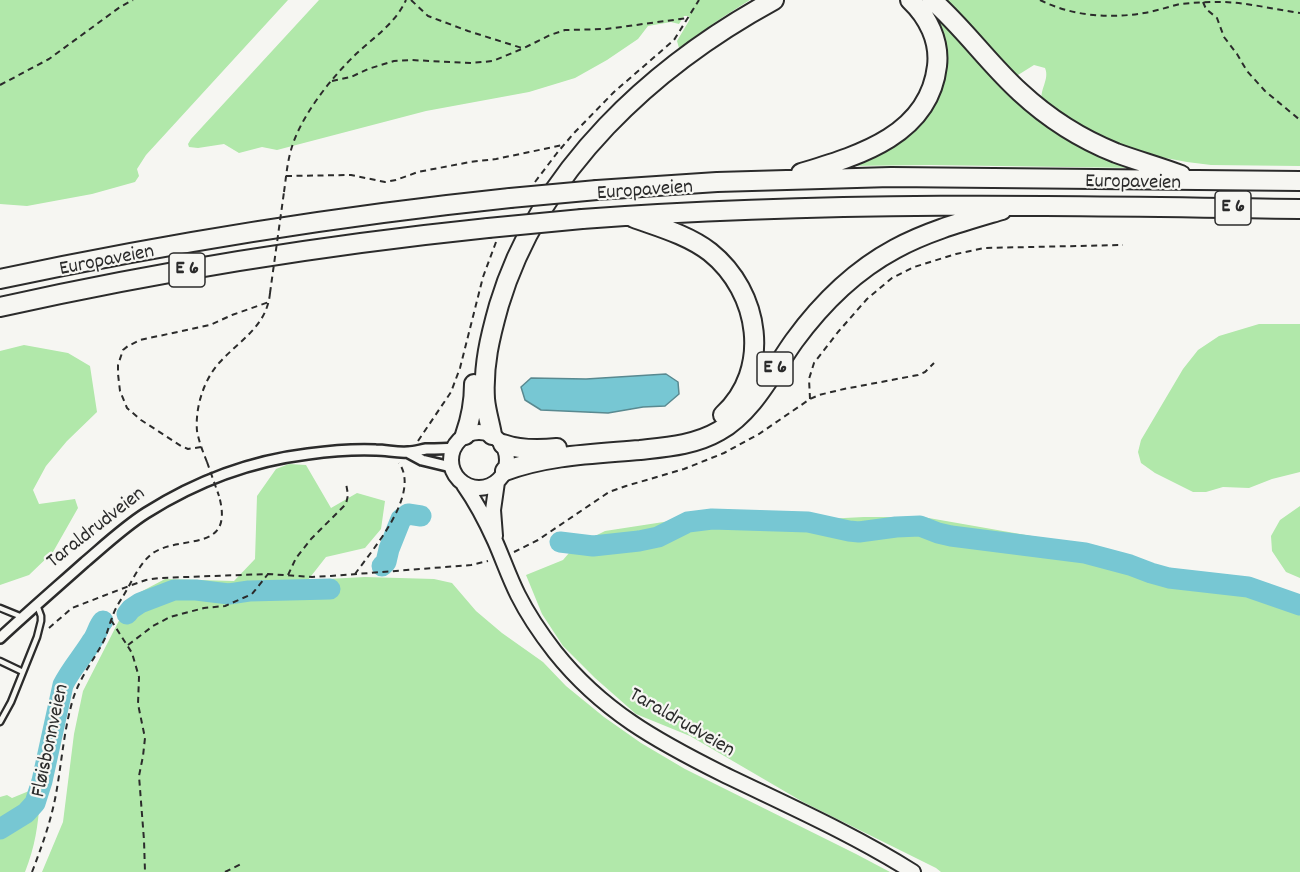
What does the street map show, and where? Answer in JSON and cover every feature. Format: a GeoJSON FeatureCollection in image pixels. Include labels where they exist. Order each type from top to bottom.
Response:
{"type":"FeatureCollection","features":[{"type":"Feature","properties":{"kind":"highway"},"geometry":{"type":"LineString","coordinates":[[459,441],[471,416],[479,349],[497,286],[513,248],[533,210],[563,166],[603,121],[679,55],[763,0]]}},
{"type":"Feature","properties":{"kind":"highway"},"geometry":{"type":"LineString","coordinates":[[497,439],[485,402],[486,353],[502,295],[534,222],[590,145],[642,92],[690,53],[774,0]]}},
{"type":"Feature","properties":{"kind":"highway","name":"E 6"},"geometry":{"type":"LineString","coordinates":[[779,180],[870,149],[901,129],[921,109],[932,88],[937,50],[929,25],[910,0]]}},
{"type":"Feature","properties":{"kind":"highway","name":"E 6"},"geometry":{"type":"LineString","coordinates":[[932,0],[1012,85],[1054,120],[1110,150],[1197,180]]}},
{"type":"Feature","properties":{"kind":"highway","name":"Europaveien"},"geometry":{"type":"LineString","coordinates":[[0,279],[258,230],[362,215],[597,190],[779,180],[903,177],[1300,182]]}},
{"type":"Feature","properties":{"kind":"highway","name":"Europaveien"},"geometry":{"type":"LineString","coordinates":[[0,307],[230,262],[376,241],[493,234],[582,219],[627,215],[789,207],[891,205],[1300,209]]}},
{"type":"Feature","properties":{"kind":"highway","name":"E 6"},"geometry":{"type":"LineString","coordinates":[[501,477],[526,464],[547,459],[676,446],[719,432],[732,423],[752,401],[814,315],[863,269],[894,250],[928,234],[1020,205]]}},
{"type":"Feature","properties":{"kind":"highway","name":"E 6"},"geometry":{"type":"LineString","coordinates":[[497,439],[512,447],[537,449],[674,435],[715,421],[743,392],[752,366],[754,339],[749,308],[733,277],[707,250],[677,234],[627,215]]}},
{"type":"Feature","properties":{"kind":"main road"},"geometry":{"type":"LineString","coordinates":[[478,431],[497,439],[507,457],[501,477],[490,486],[481,488],[473,488],[464,484],[454,474],[450,460],[459,441],[478,431]]}},
{"type":"Feature","properties":{"kind":"main road","name":"Taraldrudveien"},"geometry":{"type":"LineString","coordinates":[[495,541],[493,510],[501,477]]}},
{"type":"Feature","properties":{"kind":"main road","name":"Taraldrudveien"},"geometry":{"type":"LineString","coordinates":[[464,484],[495,541],[524,607],[575,675],[598,698],[649,735],[687,756],[830,826],[913,872]]}},
{"type":"Feature","properties":{"kind":"street","name":"Taraldrudveien"},"geometry":{"type":"LineString","coordinates":[[0,638],[117,535],[145,514],[203,482],[234,470],[287,457],[353,450],[409,453],[459,441]]}},
{"type":"Feature","properties":{"kind":"street","name":"Taraldrudveien"},"geometry":{"type":"LineString","coordinates":[[409,453],[422,460],[451,466]]}},
{"type":"Feature","properties":{"kind":"lane"},"geometry":{"type":"LineString","coordinates":[[0,722],[11,702],[37,637],[41,621],[37,604]]}},
{"type":"Feature","properties":{"kind":"lane"},"geometry":{"type":"LineString","coordinates":[[0,608],[22,618]]}},
{"type":"Feature","properties":{"kind":"lane"},"geometry":{"type":"LineString","coordinates":[[0,661],[23,672]]}},
{"type":"Feature","properties":{"kind":"path"},"geometry":{"type":"LineString","coordinates":[[0,85],[49,59],[133,0]]}},
{"type":"Feature","properties":{"kind":"path"},"geometry":{"type":"LineString","coordinates":[[201,447],[188,449],[181,446],[127,408],[122,400],[118,382],[118,365],[123,350],[134,342],[210,325],[269,302],[286,176],[291,148],[298,131],[314,103],[332,81],[355,55],[393,21],[406,0]]}},
{"type":"Feature","properties":{"kind":"path"},"geometry":{"type":"LineString","coordinates":[[411,0],[428,16],[524,48]]}},
{"type":"Feature","properties":{"kind":"path"},"geometry":{"type":"LineString","coordinates":[[533,185],[564,145],[614,92],[674,40],[699,0]]}},
{"type":"Feature","properties":{"kind":"path"},"geometry":{"type":"LineString","coordinates":[[1040,0],[1080,14],[1110,16],[1134,15],[1180,4],[1203,2],[1230,2],[1300,13]]}},
{"type":"Feature","properties":{"kind":"path"},"geometry":{"type":"LineString","coordinates":[[1203,2],[1206,9],[1217,18],[1224,37],[1245,65],[1247,72],[1265,91],[1300,120]]}},
{"type":"Feature","properties":{"kind":"path"},"geometry":{"type":"LineString","coordinates":[[332,81],[351,77],[394,61],[471,63],[493,61],[565,30],[606,29],[688,18]]}},
{"type":"Feature","properties":{"kind":"path"},"geometry":{"type":"LineString","coordinates":[[286,176],[351,176],[385,182],[418,172],[564,145]]}},
{"type":"Feature","properties":{"kind":"path"},"geometry":{"type":"LineString","coordinates":[[355,574],[383,535],[402,501],[405,473],[399,460],[409,453],[420,439],[451,392],[460,368],[493,234]]}},
{"type":"Feature","properties":{"kind":"path"},"geometry":{"type":"LineString","coordinates":[[810,399],[809,378],[814,363],[867,299],[892,278],[925,264],[984,248],[1123,245]]}},
{"type":"Feature","properties":{"kind":"path","name":"Fløisbonnveien"},"geometry":{"type":"LineString","coordinates":[[32,872],[50,822],[67,726],[75,695],[129,586],[143,564],[154,553],[205,538],[214,532],[222,521],[219,496],[201,447],[197,429],[200,398],[214,369],[259,323],[269,302]]}},
{"type":"Feature","properties":{"kind":"path"},"geometry":{"type":"LineString","coordinates":[[514,552],[538,540],[609,492],[684,469],[724,453],[759,435],[810,399],[844,389],[918,375],[925,372],[933,363]]}},
{"type":"Feature","properties":{"kind":"path"},"geometry":{"type":"LineString","coordinates":[[288,575],[296,558],[311,539],[346,504],[348,495],[346,483]]}},
{"type":"Feature","properties":{"kind":"path"},"geometry":{"type":"LineString","coordinates":[[46,630],[72,608],[146,580],[268,574],[312,577],[471,565],[488,561]]}},
{"type":"Feature","properties":{"kind":"path"},"geometry":{"type":"LineString","coordinates":[[128,645],[153,626],[170,617],[204,608],[225,606],[252,594],[268,574]]}},
{"type":"Feature","properties":{"kind":"path"},"geometry":{"type":"LineString","coordinates":[[111,620],[128,645],[136,662],[139,676],[138,705],[145,738],[139,776],[144,872]]}},
{"type":"Feature","properties":{"kind":"path"},"geometry":{"type":"LineString","coordinates":[[225,872],[243,863]]}},
{"type":"Feature","properties":{"kind":"green space"},"geometry":{"type":"Polygon","coordinates":[[[0,0],[288,0],[146,155],[137,169],[139,176],[135,182],[92,194],[27,206],[0,204],[0,0]]]}},
{"type":"Feature","properties":{"kind":"green space"},"geometry":{"type":"Polygon","coordinates":[[[319,0],[750,0],[679,48],[677,41],[690,19],[688,16],[684,16],[679,24],[671,22],[648,26],[638,39],[575,78],[529,92],[426,111],[277,150],[262,147],[239,153],[224,144],[189,147],[191,139],[319,0]]]}},
{"type":"Feature","properties":{"kind":"green space"},"geometry":{"type":"Polygon","coordinates":[[[919,0],[925,0],[987,65],[1136,168],[844,166],[937,90],[919,0]]]}},
{"type":"Feature","properties":{"kind":"green space"},"geometry":{"type":"Polygon","coordinates":[[[941,0],[1300,0],[1300,166],[1211,165],[1187,162],[1139,153],[1092,135],[1042,102],[1045,68],[1034,65],[1014,75],[941,0]]]}},
{"type":"Feature","properties":{"kind":"green space"},"geometry":{"type":"Polygon","coordinates":[[[1259,324],[1300,324],[1300,472],[1249,488],[1223,487],[1206,492],[1193,492],[1155,473],[1141,463],[1138,452],[1141,440],[1183,369],[1198,350],[1219,336],[1259,324]]]}},
{"type":"Feature","properties":{"kind":"green space"},"geometry":{"type":"Polygon","coordinates":[[[24,345],[68,353],[90,366],[97,412],[67,441],[46,466],[33,490],[39,504],[75,499],[78,508],[53,552],[29,575],[0,585],[0,351],[24,345]]]}},
{"type":"Feature","properties":{"kind":"green space"},"geometry":{"type":"Polygon","coordinates":[[[289,464],[306,465],[331,508],[357,493],[385,501],[381,529],[365,548],[326,557],[308,580],[365,577],[434,579],[452,583],[476,611],[543,662],[566,686],[604,717],[641,743],[685,769],[890,872],[42,872],[63,822],[74,734],[83,691],[131,597],[165,579],[234,581],[255,559],[257,496],[276,469],[289,464]]]}},
{"type":"Feature","properties":{"kind":"green space"},"geometry":{"type":"Polygon","coordinates":[[[1300,506],[1300,578],[1286,572],[1272,551],[1271,536],[1280,520],[1300,506]]]}},
{"type":"Feature","properties":{"kind":"green space"},"geometry":{"type":"Polygon","coordinates":[[[758,514],[825,519],[923,517],[1043,538],[1245,585],[1300,601],[1300,872],[941,872],[803,802],[690,736],[636,714],[563,646],[542,614],[526,575],[563,560],[575,546],[605,531],[696,517],[758,514]]]}},
{"type":"Feature","properties":{"kind":"green space"},"geometry":{"type":"Polygon","coordinates":[[[29,791],[36,793],[40,799],[36,836],[25,872],[0,872],[0,797],[7,795],[12,798],[29,791]]]}},
{"type":"Feature","properties":{"kind":"water"},"geometry":{"type":"Polygon","coordinates":[[[666,374],[678,382],[679,394],[665,406],[608,413],[541,410],[525,400],[521,387],[531,378],[586,379],[666,374]]]}},
{"type":"Feature","properties":{"kind":"waterway"},"geometry":{"type":"LineString","coordinates":[[382,566],[386,562],[401,519],[408,514],[421,516]]}},
{"type":"Feature","properties":{"kind":"waterway"},"geometry":{"type":"LineString","coordinates":[[560,542],[593,546],[639,541],[658,537],[688,522],[712,519],[808,522],[859,532],[920,526],[951,536],[1085,553],[1169,578],[1248,587],[1300,605]]}},
{"type":"Feature","properties":{"kind":"waterway"},"geometry":{"type":"LineString","coordinates":[[127,614],[140,603],[174,590],[229,594],[249,591],[330,589]]}},
{"type":"Feature","properties":{"kind":"waterway"},"geometry":{"type":"LineString","coordinates":[[0,829],[26,813],[35,803],[63,685],[94,639],[103,621]]}}]}
